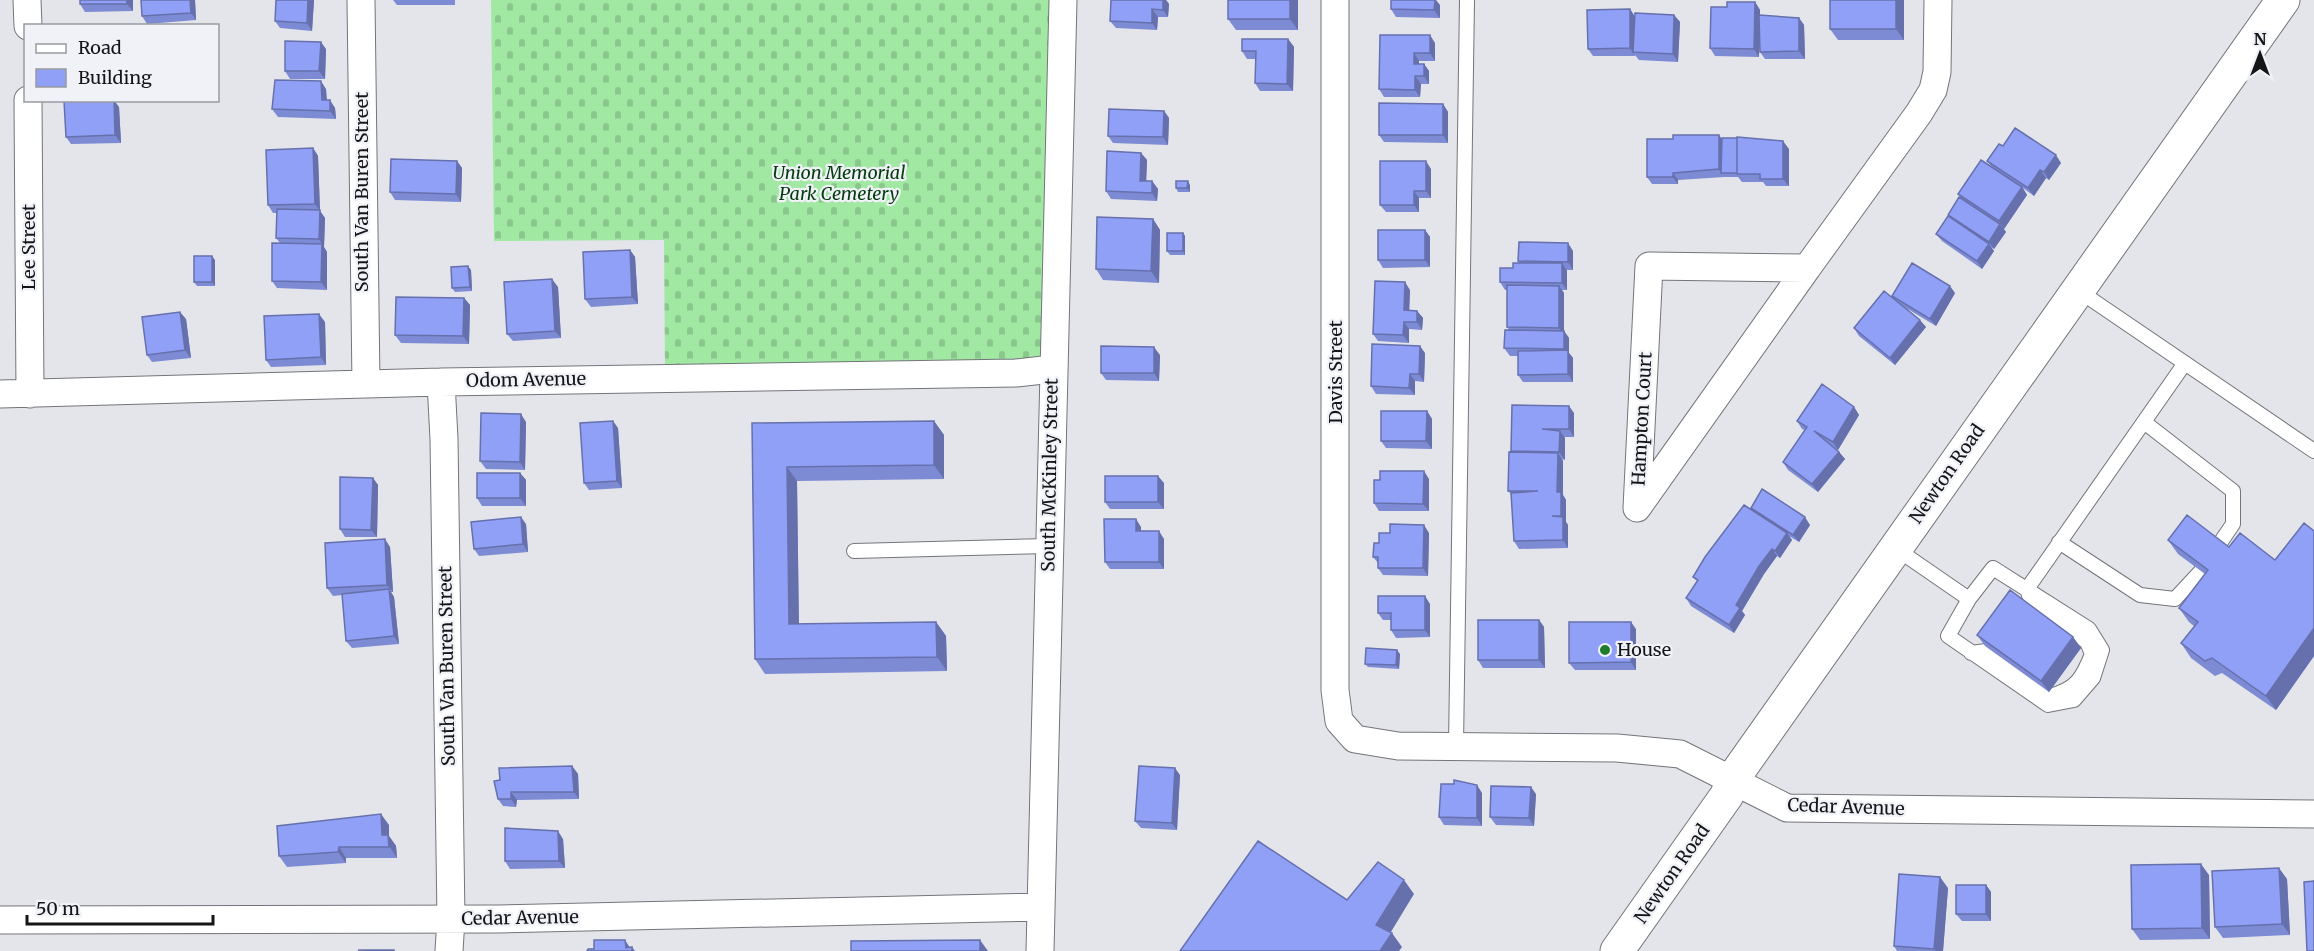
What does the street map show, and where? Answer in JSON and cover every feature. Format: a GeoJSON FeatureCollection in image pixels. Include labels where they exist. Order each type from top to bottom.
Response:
{"type":"FeatureCollection","features":[{"type":"Feature","properties":{"kind":"main road","name":"Newton Road"},"geometry":{"type":"LineString","coordinates":[[1617,951],[1727,795],[1732,780],[2283,0]]}},
{"type":"Feature","properties":{"kind":"street"},"geometry":{"type":"LineString","coordinates":[[27,0],[28,24]]}},
{"type":"Feature","properties":{"kind":"street","name":"South Van Buren Street"},"geometry":{"type":"LineString","coordinates":[[361,0],[366,384]]}},
{"type":"Feature","properties":{"kind":"street","name":"South McKinley Street"},"geometry":{"type":"LineString","coordinates":[[1040,951],[1052,369],[1063,0]]}},
{"type":"Feature","properties":{"kind":"street","name":"Davis Street"},"geometry":{"type":"LineString","coordinates":[[1335,0],[1335,690],[1339,721],[1355,739]]}},
{"type":"Feature","properties":{"kind":"street","name":"Hampton Court"},"geometry":{"type":"LineString","coordinates":[[1807,268],[1649,266],[1637,508],[1919,113],[1933,90],[1937,72],[1938,0]]}},
{"type":"Feature","properties":{"kind":"street","name":"Lee Street"},"geometry":{"type":"LineString","coordinates":[[28,102],[30,394]]}},
{"type":"Feature","properties":{"kind":"street","name":"Odom Avenue"},"geometry":{"type":"LineString","coordinates":[[0,394],[441,382],[1004,373],[1052,369]]}},
{"type":"Feature","properties":{"kind":"street","name":"South Van Buren Street"},"geometry":{"type":"LineString","coordinates":[[441,382],[444,439],[451,919],[449,951]]}},
{"type":"Feature","properties":{"kind":"street","name":"Cedar Avenue"},"geometry":{"type":"LineString","coordinates":[[1355,739],[1398,746],[1617,748],[1680,754],[1787,808],[2314,814]]}},
{"type":"Feature","properties":{"kind":"street","name":"Cedar Avenue"},"geometry":{"type":"LineString","coordinates":[[0,920],[451,919],[1041,907]]}},
{"type":"Feature","properties":{"kind":"lane"},"geometry":{"type":"LineString","coordinates":[[1456,746],[1467,0]]}},
{"type":"Feature","properties":{"kind":"lane"},"geometry":{"type":"LineString","coordinates":[[2079,291],[2314,451]]}},
{"type":"Feature","properties":{"kind":"lane"},"geometry":{"type":"LineString","coordinates":[[2027,589],[2186,363]]}},
{"type":"Feature","properties":{"kind":"lane"},"geometry":{"type":"LineString","coordinates":[[2144,422],[2233,491],[2233,524],[2218,546]]}},
{"type":"Feature","properties":{"kind":"lane"},"geometry":{"type":"LineString","coordinates":[[2059,542],[2140,595],[2175,599],[2201,571]]}},
{"type":"Feature","properties":{"kind":"lane"},"geometry":{"type":"LineString","coordinates":[[854,550],[1048,546]]}},
{"type":"Feature","properties":{"kind":"lane"},"geometry":{"type":"LineString","coordinates":[[1895,548],[1969,600]]}},
{"type":"Feature","properties":{"kind":"lane"},"geometry":{"type":"LineString","coordinates":[[1993,568],[2027,589],[2089,629],[2098,640],[2102,650],[2093,678],[2074,700],[2048,705],[1948,636],[1969,600],[1993,568]]}},
{"type":"Feature","properties":{"kind":"green space","name":"Union Memorial Park Cemetery"},"geometry":{"type":"Polygon","coordinates":[[[491,0],[1054,0],[1045,363],[665,370],[664,240],[494,241],[491,0]]]}},
{"type":"Feature","properties":{"kind":"building"},"geometry":{"type":"Polygon","coordinates":[[[80,0],[127,0],[127,4],[80,4],[80,0]]]}},
{"type":"Feature","properties":{"kind":"building"},"geometry":{"type":"Polygon","coordinates":[[[141,0],[190,0],[191,13],[142,16],[141,0]]]}},
{"type":"Feature","properties":{"kind":"building"},"geometry":{"type":"Polygon","coordinates":[[[276,0],[308,0],[307,23],[275,21],[276,0]]]}},
{"type":"Feature","properties":{"kind":"building"},"geometry":{"type":"Polygon","coordinates":[[[1111,0],[1163,0],[1163,10],[1152,9],[1152,23],[1110,21],[1111,0]]]}},
{"type":"Feature","properties":{"kind":"building"},"geometry":{"type":"Polygon","coordinates":[[[1228,0],[1290,0],[1290,19],[1228,19],[1228,0]]]}},
{"type":"Feature","properties":{"kind":"building"},"geometry":{"type":"Polygon","coordinates":[[[1391,0],[1435,0],[1434,10],[1391,9],[1391,0]]]}},
{"type":"Feature","properties":{"kind":"building"},"geometry":{"type":"Polygon","coordinates":[[[1830,0],[1896,0],[1896,29],[1830,29],[1830,0]]]}},
{"type":"Feature","properties":{"kind":"building"},"geometry":{"type":"Polygon","coordinates":[[[1727,2],[1755,2],[1754,49],[1710,48],[1711,7],[1727,7],[1727,2]]]}},
{"type":"Feature","properties":{"kind":"building"},"geometry":{"type":"Polygon","coordinates":[[[1630,9],[1630,48],[1588,49],[1587,10],[1630,9]]]}},
{"type":"Feature","properties":{"kind":"building"},"geometry":{"type":"Polygon","coordinates":[[[1635,13],[1674,15],[1673,54],[1633,52],[1635,13]]]}},
{"type":"Feature","properties":{"kind":"building"},"geometry":{"type":"Polygon","coordinates":[[[1759,15],[1799,18],[1799,51],[1760,52],[1759,15]]]}},
{"type":"Feature","properties":{"kind":"building"},"geometry":{"type":"Polygon","coordinates":[[[1380,35],[1430,35],[1430,53],[1414,53],[1414,64],[1424,64],[1424,76],[1415,76],[1415,90],[1379,89],[1380,35]]]}},
{"type":"Feature","properties":{"kind":"building"},"geometry":{"type":"Polygon","coordinates":[[[1242,39],[1288,39],[1287,84],[1255,83],[1256,51],[1242,51],[1242,39]]]}},
{"type":"Feature","properties":{"kind":"building"},"geometry":{"type":"Polygon","coordinates":[[[285,41],[321,42],[319,71],[285,71],[285,41]]]}},
{"type":"Feature","properties":{"kind":"building"},"geometry":{"type":"Polygon","coordinates":[[[275,80],[321,81],[322,100],[330,100],[330,111],[272,109],[275,80]]]}},
{"type":"Feature","properties":{"kind":"building"},"geometry":{"type":"Polygon","coordinates":[[[64,102],[114,102],[115,135],[66,137],[64,102]]]}},
{"type":"Feature","properties":{"kind":"building"},"geometry":{"type":"Polygon","coordinates":[[[1379,103],[1443,104],[1443,135],[1379,135],[1379,103]]]}},
{"type":"Feature","properties":{"kind":"building"},"geometry":{"type":"Polygon","coordinates":[[[1109,109],[1164,111],[1163,137],[1108,136],[1109,109]]]}},
{"type":"Feature","properties":{"kind":"building"},"geometry":{"type":"Polygon","coordinates":[[[2015,128],[2056,155],[2044,172],[2040,170],[2028,188],[1987,161],[1999,144],[2003,146],[2015,128]]]}},
{"type":"Feature","properties":{"kind":"building"},"geometry":{"type":"Polygon","coordinates":[[[1673,135],[1719,135],[1719,169],[1673,173],[1673,177],[1647,177],[1647,139],[1673,139],[1673,135]]]}},
{"type":"Feature","properties":{"kind":"building"},"geometry":{"type":"Polygon","coordinates":[[[1737,137],[1783,141],[1783,179],[1760,179],[1760,174],[1737,174],[1737,137]]]}},
{"type":"Feature","properties":{"kind":"building"},"geometry":{"type":"Polygon","coordinates":[[[1722,138],[1737,138],[1737,173],[1721,173],[1722,138]]]}},
{"type":"Feature","properties":{"kind":"building"},"geometry":{"type":"Polygon","coordinates":[[[313,148],[315,204],[268,205],[266,150],[313,148]]]}},
{"type":"Feature","properties":{"kind":"building"},"geometry":{"type":"Polygon","coordinates":[[[1107,151],[1141,153],[1140,181],[1152,181],[1152,193],[1106,191],[1107,151]]]}},
{"type":"Feature","properties":{"kind":"building"},"geometry":{"type":"Polygon","coordinates":[[[391,159],[457,161],[456,194],[390,192],[391,159]]]}},
{"type":"Feature","properties":{"kind":"building"},"geometry":{"type":"Polygon","coordinates":[[[1981,160],[2022,187],[1999,221],[1958,194],[1981,160]]]}},
{"type":"Feature","properties":{"kind":"building"},"geometry":{"type":"Polygon","coordinates":[[[1380,161],[1426,161],[1426,191],[1414,191],[1414,205],[1380,205],[1380,161]]]}},
{"type":"Feature","properties":{"kind":"building"},"geometry":{"type":"Polygon","coordinates":[[[1176,181],[1188,181],[1187,188],[1176,188],[1176,181]]]}},
{"type":"Feature","properties":{"kind":"building"},"geometry":{"type":"Polygon","coordinates":[[[1959,197],[2000,224],[1989,242],[1948,215],[1959,197]]]}},
{"type":"Feature","properties":{"kind":"building"},"geometry":{"type":"Polygon","coordinates":[[[277,209],[320,210],[319,239],[276,238],[277,209]]]}},
{"type":"Feature","properties":{"kind":"building"},"geometry":{"type":"Polygon","coordinates":[[[1948,216],[1989,244],[1977,261],[1936,234],[1948,216]]]}},
{"type":"Feature","properties":{"kind":"building"},"geometry":{"type":"Polygon","coordinates":[[[1097,217],[1153,219],[1151,271],[1096,269],[1097,217]]]}},
{"type":"Feature","properties":{"kind":"building"},"geometry":{"type":"Polygon","coordinates":[[[1378,230],[1425,230],[1425,260],[1378,260],[1378,230]]]}},
{"type":"Feature","properties":{"kind":"building"},"geometry":{"type":"Polygon","coordinates":[[[1167,233],[1183,233],[1183,251],[1167,251],[1167,233]]]}},
{"type":"Feature","properties":{"kind":"building"},"geometry":{"type":"Polygon","coordinates":[[[1519,242],[1568,243],[1568,262],[1518,261],[1519,242]]]}},
{"type":"Feature","properties":{"kind":"building"},"geometry":{"type":"Polygon","coordinates":[[[272,243],[322,244],[321,282],[272,281],[272,243]]]}},
{"type":"Feature","properties":{"kind":"building"},"geometry":{"type":"Polygon","coordinates":[[[630,250],[632,297],[585,299],[583,252],[630,250]]]}},
{"type":"Feature","properties":{"kind":"building"},"geometry":{"type":"Polygon","coordinates":[[[194,256],[212,256],[212,282],[194,282],[194,256]]]}},
{"type":"Feature","properties":{"kind":"building"},"geometry":{"type":"Polygon","coordinates":[[[1513,263],[1562,263],[1562,283],[1500,282],[1500,268],[1513,268],[1513,263]]]}},
{"type":"Feature","properties":{"kind":"building"},"geometry":{"type":"Polygon","coordinates":[[[1912,263],[1950,286],[1930,319],[1892,296],[1912,263]]]}},
{"type":"Feature","properties":{"kind":"building"},"geometry":{"type":"Polygon","coordinates":[[[468,266],[470,287],[452,288],[451,267],[468,266]]]}},
{"type":"Feature","properties":{"kind":"building"},"geometry":{"type":"Polygon","coordinates":[[[552,279],[555,331],[507,334],[504,282],[552,279]]]}},
{"type":"Feature","properties":{"kind":"building"},"geometry":{"type":"Polygon","coordinates":[[[1375,281],[1405,282],[1404,310],[1417,311],[1417,322],[1404,322],[1403,335],[1373,334],[1375,281]]]}},
{"type":"Feature","properties":{"kind":"building"},"geometry":{"type":"Polygon","coordinates":[[[1507,285],[1559,286],[1559,328],[1507,327],[1507,285]]]}},
{"type":"Feature","properties":{"kind":"building"},"geometry":{"type":"Polygon","coordinates":[[[1884,291],[1920,320],[1890,358],[1854,328],[1884,291]]]}},
{"type":"Feature","properties":{"kind":"building"},"geometry":{"type":"Polygon","coordinates":[[[396,297],[464,298],[463,336],[395,335],[396,297]]]}},
{"type":"Feature","properties":{"kind":"building"},"geometry":{"type":"Polygon","coordinates":[[[180,312],[185,350],[147,355],[142,317],[180,312]]]}},
{"type":"Feature","properties":{"kind":"building"},"geometry":{"type":"Polygon","coordinates":[[[319,314],[321,357],[266,360],[264,316],[319,314]]]}},
{"type":"Feature","properties":{"kind":"building"},"geometry":{"type":"Polygon","coordinates":[[[1505,330],[1564,331],[1564,349],[1504,348],[1505,330]]]}},
{"type":"Feature","properties":{"kind":"building"},"geometry":{"type":"Polygon","coordinates":[[[1372,344],[1420,346],[1419,374],[1410,374],[1409,388],[1371,386],[1372,344]]]}},
{"type":"Feature","properties":{"kind":"building"},"geometry":{"type":"Polygon","coordinates":[[[1101,346],[1154,347],[1154,373],[1101,373],[1101,346]]]}},
{"type":"Feature","properties":{"kind":"building"},"geometry":{"type":"Polygon","coordinates":[[[1568,350],[1568,374],[1518,375],[1518,351],[1568,350]]]}},
{"type":"Feature","properties":{"kind":"building"},"geometry":{"type":"Polygon","coordinates":[[[1822,384],[1854,407],[1833,442],[1814,431],[1839,452],[1812,484],[1783,462],[1807,427],[1797,421],[1822,384]]]}},
{"type":"Feature","properties":{"kind":"building"},"geometry":{"type":"Polygon","coordinates":[[[1512,405],[1569,406],[1569,429],[1542,429],[1560,431],[1559,452],[1511,451],[1512,405]]]}},
{"type":"Feature","properties":{"kind":"building"},"geometry":{"type":"Polygon","coordinates":[[[1381,411],[1427,411],[1426,441],[1381,441],[1381,411]]]}},
{"type":"Feature","properties":{"kind":"building"},"geometry":{"type":"Polygon","coordinates":[[[481,413],[521,414],[520,462],[480,461],[481,413]]]}},
{"type":"Feature","properties":{"kind":"building"},"geometry":{"type":"Polygon","coordinates":[[[613,421],[617,481],[584,483],[580,423],[613,421]]]}},
{"type":"Feature","properties":{"kind":"building"},"geometry":{"type":"Polygon","coordinates":[[[934,421],[934,465],[787,467],[789,624],[936,622],[937,657],[755,659],[752,423],[934,421]]]}},
{"type":"Feature","properties":{"kind":"building"},"geometry":{"type":"Polygon","coordinates":[[[1509,452],[1558,453],[1557,492],[1561,492],[1561,516],[1552,516],[1563,517],[1563,540],[1514,541],[1511,493],[1538,491],[1508,491],[1509,452]]]}},
{"type":"Feature","properties":{"kind":"building"},"geometry":{"type":"Polygon","coordinates":[[[1380,471],[1424,471],[1423,504],[1374,503],[1374,480],[1380,480],[1380,471]]]}},
{"type":"Feature","properties":{"kind":"building"},"geometry":{"type":"Polygon","coordinates":[[[477,473],[520,473],[520,498],[477,498],[477,473]]]}},
{"type":"Feature","properties":{"kind":"building"},"geometry":{"type":"Polygon","coordinates":[[[1105,476],[1158,476],[1158,502],[1105,502],[1105,476]]]}},
{"type":"Feature","properties":{"kind":"building"},"geometry":{"type":"Polygon","coordinates":[[[340,477],[373,478],[371,530],[340,529],[340,477]]]}},
{"type":"Feature","properties":{"kind":"building"},"geometry":{"type":"Polygon","coordinates":[[[1762,489],[1805,517],[1793,535],[1751,508],[1762,489]]]}},
{"type":"Feature","properties":{"kind":"building"},"geometry":{"type":"Polygon","coordinates":[[[1744,505],[1787,533],[1775,551],[1772,549],[1759,566],[1736,605],[1740,608],[1729,625],[1686,598],[1698,580],[1693,577],[1705,557],[1744,505]]]}},
{"type":"Feature","properties":{"kind":"building"},"geometry":{"type":"Polygon","coordinates":[[[2187,515],[2229,547],[2240,533],[2275,560],[2304,523],[2314,531],[2314,628],[2266,696],[2212,658],[2205,661],[2181,643],[2198,622],[2179,608],[2208,570],[2168,540],[2187,515]]]}},
{"type":"Feature","properties":{"kind":"building"},"geometry":{"type":"Polygon","coordinates":[[[521,517],[523,544],[474,549],[471,522],[521,517]]]}},
{"type":"Feature","properties":{"kind":"building"},"geometry":{"type":"Polygon","coordinates":[[[1104,519],[1136,519],[1136,531],[1159,531],[1159,562],[1105,562],[1104,519]]]}},
{"type":"Feature","properties":{"kind":"building"},"geometry":{"type":"Polygon","coordinates":[[[1390,524],[1424,525],[1423,568],[1378,568],[1378,557],[1373,557],[1374,543],[1379,543],[1379,533],[1390,533],[1390,524]]]}},
{"type":"Feature","properties":{"kind":"building"},"geometry":{"type":"Polygon","coordinates":[[[385,539],[387,585],[327,588],[325,543],[385,539]]]}},
{"type":"Feature","properties":{"kind":"building"},"geometry":{"type":"Polygon","coordinates":[[[389,589],[394,636],[346,641],[342,594],[389,589]]]}},
{"type":"Feature","properties":{"kind":"building"},"geometry":{"type":"Polygon","coordinates":[[[2010,590],[2073,637],[2041,681],[1977,635],[2010,590]]]}},
{"type":"Feature","properties":{"kind":"building"},"geometry":{"type":"Polygon","coordinates":[[[1378,596],[1425,596],[1425,630],[1391,630],[1391,613],[1378,613],[1378,596]]]}},
{"type":"Feature","properties":{"kind":"building"},"geometry":{"type":"Polygon","coordinates":[[[1478,620],[1539,620],[1539,660],[1478,660],[1478,620]]]}},
{"type":"Feature","properties":{"kind":"building","name":"House"},"geometry":{"type":"Polygon","coordinates":[[[1569,622],[1631,622],[1631,662],[1569,663],[1569,622]]]}},
{"type":"Feature","properties":{"kind":"building"},"geometry":{"type":"Polygon","coordinates":[[[1366,648],[1397,650],[1396,665],[1365,664],[1366,648]]]}},
{"type":"Feature","properties":{"kind":"building"},"geometry":{"type":"Polygon","coordinates":[[[572,766],[574,792],[511,792],[511,799],[498,799],[494,781],[500,780],[499,768],[572,766]]]}},
{"type":"Feature","properties":{"kind":"building"},"geometry":{"type":"Polygon","coordinates":[[[1139,766],[1175,768],[1172,823],[1135,821],[1139,766]]]}},
{"type":"Feature","properties":{"kind":"building"},"geometry":{"type":"Polygon","coordinates":[[[1454,780],[1477,785],[1477,818],[1439,817],[1441,784],[1454,784],[1454,780]]]}},
{"type":"Feature","properties":{"kind":"building"},"geometry":{"type":"Polygon","coordinates":[[[1491,786],[1531,787],[1529,818],[1490,817],[1491,786]]]}},
{"type":"Feature","properties":{"kind":"building"},"geometry":{"type":"Polygon","coordinates":[[[381,814],[382,835],[388,835],[389,847],[339,847],[338,852],[279,856],[277,826],[381,814]]]}},
{"type":"Feature","properties":{"kind":"building"},"geometry":{"type":"Polygon","coordinates":[[[505,828],[558,831],[559,861],[505,861],[505,828]]]}},
{"type":"Feature","properties":{"kind":"building"},"geometry":{"type":"Polygon","coordinates":[[[1258,841],[1347,900],[1378,862],[1404,880],[1376,925],[1392,933],[1380,951],[1180,951],[1258,841]]]}},
{"type":"Feature","properties":{"kind":"building"},"geometry":{"type":"Polygon","coordinates":[[[2201,864],[2202,928],[2132,929],[2131,865],[2201,864]]]}},
{"type":"Feature","properties":{"kind":"building"},"geometry":{"type":"Polygon","coordinates":[[[2279,868],[2282,924],[2215,927],[2212,871],[2279,868]]]}},
{"type":"Feature","properties":{"kind":"building"},"geometry":{"type":"Polygon","coordinates":[[[1899,874],[1940,877],[1934,949],[1894,946],[1899,874]]]}},
{"type":"Feature","properties":{"kind":"building"},"geometry":{"type":"Polygon","coordinates":[[[2314,881],[2314,951],[2307,951],[2304,882],[2314,881]]]}},
{"type":"Feature","properties":{"kind":"building"},"geometry":{"type":"Polygon","coordinates":[[[1956,885],[1986,885],[1986,914],[1956,914],[1956,885]]]}},
{"type":"Feature","properties":{"kind":"building"},"geometry":{"type":"Polygon","coordinates":[[[594,940],[625,940],[626,948],[632,947],[632,951],[587,951],[594,949],[594,940]]]}},
{"type":"Feature","properties":{"kind":"building"},"geometry":{"type":"Polygon","coordinates":[[[980,940],[980,951],[851,951],[851,941],[980,940]]]}},
{"type":"Feature","properties":{"kind":"place","name":"House"},"geometry":{"type":"Point","coordinates":[1605,650]}}]}
